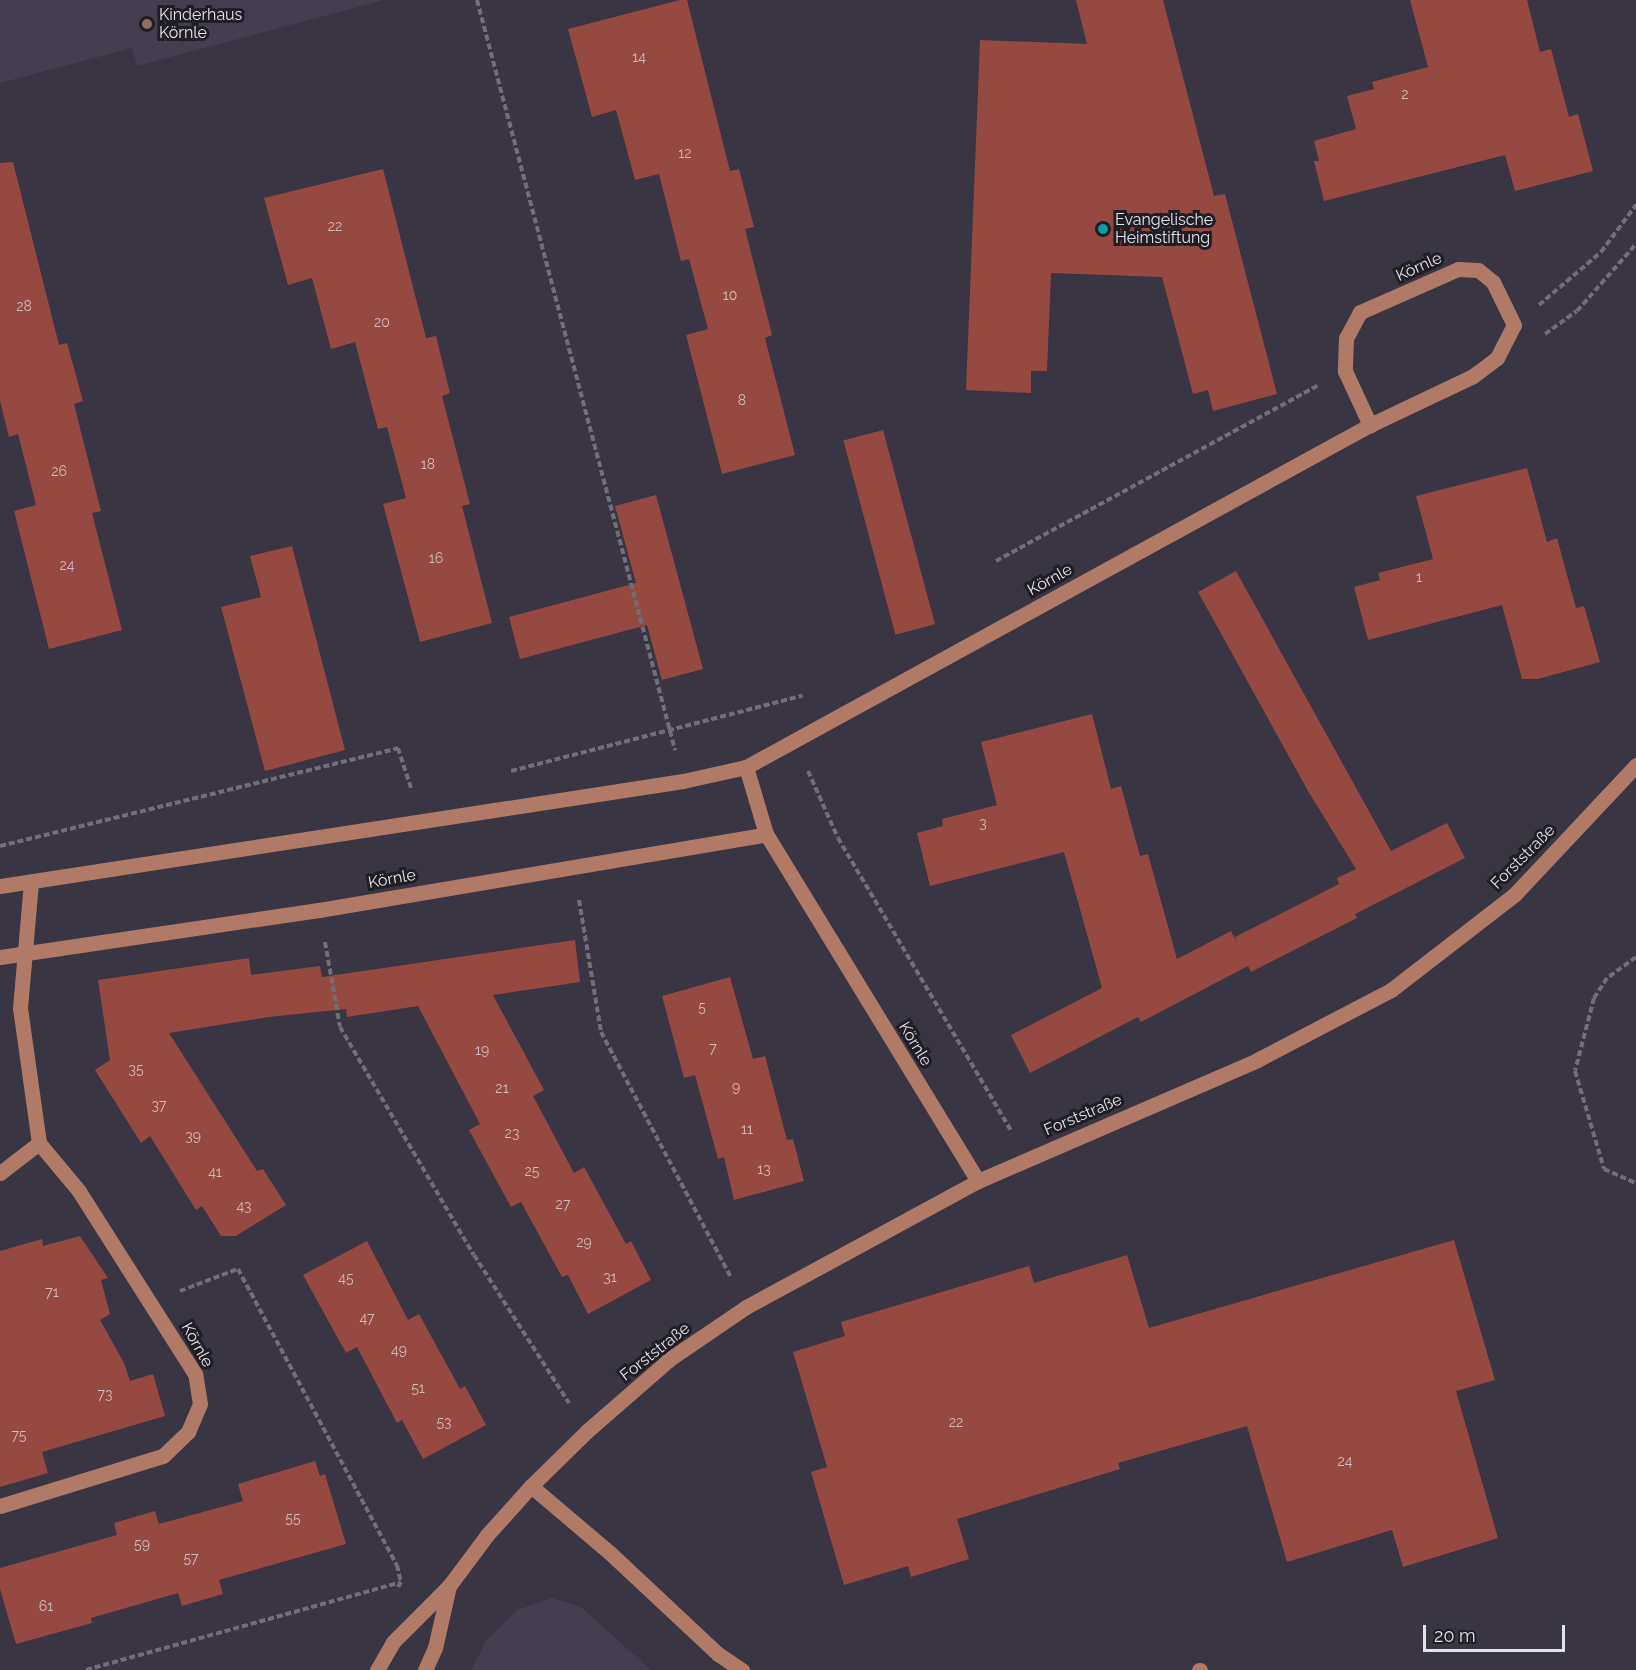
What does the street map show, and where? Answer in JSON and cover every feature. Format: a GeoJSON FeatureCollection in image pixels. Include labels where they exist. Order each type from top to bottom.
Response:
{"type":"FeatureCollection","features":[{"type":"Feature","properties":{"kind":"street","name":"Körnle"},"geometry":{"type":"LineString","coordinates":[[0,886],[683,781],[746,766],[1370,425],[1473,376],[1497,358],[1514,325],[1493,282],[1478,270],[1458,269],[1360,312],[1346,338],[1345,371],[1370,425]]}},
{"type":"Feature","properties":{"kind":"street","name":"Forststraße"},"geometry":{"type":"LineString","coordinates":[[377,1670],[393,1642],[449,1586],[487,1535],[531,1486],[587,1431],[671,1358],[746,1307],[978,1181],[1257,1060],[1391,990],[1515,894],[1636,765]]}},
{"type":"Feature","properties":{"kind":"street","name":"Körnle"},"geometry":{"type":"LineString","coordinates":[[746,766],[766,834],[978,1181]]}},
{"type":"Feature","properties":{"kind":"street","name":"Körnle"},"geometry":{"type":"LineString","coordinates":[[0,957],[319,910],[766,834]]}},
{"type":"Feature","properties":{"kind":"street"},"geometry":{"type":"LineString","coordinates":[[0,1173],[39,1143],[20,1008],[31,883]]}},
{"type":"Feature","properties":{"kind":"street","name":"Körnle"},"geometry":{"type":"LineString","coordinates":[[0,1506],[163,1456],[188,1432],[201,1404],[195,1374],[151,1302],[79,1191],[39,1143]]}},
{"type":"Feature","properties":{"kind":"street"},"geometry":{"type":"LineString","coordinates":[[531,1486],[610,1553],[718,1654],[742,1670]]}},
{"type":"Feature","properties":{"kind":"street","name":"Forststraße"},"geometry":{"type":"LineString","coordinates":[[425,1670],[435,1648],[449,1586]]}},
{"type":"Feature","properties":{"kind":"path"},"geometry":{"type":"LineString","coordinates":[[477,0],[683,781]]}},
{"type":"Feature","properties":{"kind":"path"},"geometry":{"type":"LineString","coordinates":[[1514,325],[1562,288],[1601,252],[1636,205]]}},
{"type":"Feature","properties":{"kind":"path"},"geometry":{"type":"LineString","coordinates":[[1502,348],[1541,337],[1577,311],[1636,244]]}},
{"type":"Feature","properties":{"kind":"path"},"geometry":{"type":"LineString","coordinates":[[996,561],[1345,371]]}},
{"type":"Feature","properties":{"kind":"path"},"geometry":{"type":"LineString","coordinates":[[503,774],[805,695]]}},
{"type":"Feature","properties":{"kind":"path"},"geometry":{"type":"LineString","coordinates":[[794,741],[838,838],[988,1095],[1029,1158]]}},
{"type":"Feature","properties":{"kind":"path"},"geometry":{"type":"LineString","coordinates":[[0,846],[398,748],[414,797]]}},
{"type":"Feature","properties":{"kind":"path"},"geometry":{"type":"LineString","coordinates":[[573,866],[601,1032],[746,1307]]}},
{"type":"Feature","properties":{"kind":"path"},"geometry":{"type":"LineString","coordinates":[[319,910],[340,1027],[474,1255],[587,1431]]}},
{"type":"Feature","properties":{"kind":"path"},"geometry":{"type":"LineString","coordinates":[[1636,957],[1607,978],[1594,998],[1575,1071],[1604,1168],[1636,1183]]}},
{"type":"Feature","properties":{"kind":"path"},"geometry":{"type":"LineString","coordinates":[[151,1302],[238,1269],[397,1565],[400,1582]]}},
{"type":"Feature","properties":{"kind":"path"},"geometry":{"type":"LineString","coordinates":[[86,1670],[400,1582],[449,1586]]}},
{"type":"Feature","properties":{"kind":"shaded area","name":"Kinderhaus Körnle"},"geometry":{"type":"Polygon","coordinates":[[[0,0],[384,0],[137,66],[132,48],[0,83],[0,0]]]}},
{"type":"Feature","properties":{"kind":"shaded area"},"geometry":{"type":"Polygon","coordinates":[[[552,1598],[581,1607],[651,1670],[471,1670],[486,1641],[517,1610],[552,1598]]]}},
{"type":"Feature","properties":{"kind":"building"},"geometry":{"type":"Polygon","coordinates":[[[687,0],[730,171],[739,169],[754,227],[745,229],[772,335],[765,338],[795,455],[722,474],[686,335],[708,329],[689,259],[681,261],[659,174],[635,180],[616,110],[592,117],[568,29],[687,0]]]}},
{"type":"Feature","properties":{"kind":"building","name":"Evangelische Heimstiftung"},"geometry":{"type":"Polygon","coordinates":[[[1076,0],[1163,0],[1214,196],[1225,194],[1277,394],[1213,411],[1208,390],[1193,394],[1162,277],[1051,273],[1047,371],[1031,371],[1031,393],[966,390],[980,40],[1087,44],[1076,0]]]}},
{"type":"Feature","properties":{"kind":"building"},"geometry":{"type":"Polygon","coordinates":[[[1410,0],[1527,0],[1540,52],[1551,49],[1569,117],[1578,114],[1593,171],[1515,191],[1505,155],[1324,201],[1314,161],[1319,161],[1314,141],[1356,129],[1347,96],[1374,89],[1372,82],[1428,67],[1410,0]]]}},
{"type":"Feature","properties":{"kind":"building"},"geometry":{"type":"Polygon","coordinates":[[[13,162],[59,345],[67,343],[83,401],[74,404],[101,511],[92,513],[122,630],[49,649],[14,511],[36,505],[18,434],[9,437],[0,401],[0,163],[13,162]]]}},
{"type":"Feature","properties":{"kind":"building"},"geometry":{"type":"Polygon","coordinates":[[[383,169],[426,338],[436,336],[450,393],[442,396],[470,504],[462,506],[492,623],[420,642],[383,504],[406,498],[387,427],[378,429],[355,342],[331,349],[312,278],[288,285],[264,198],[383,169]]]}},
{"type":"Feature","properties":{"kind":"building"},"geometry":{"type":"Polygon","coordinates":[[[883,430],[935,624],[895,635],[843,441],[883,430]]]}},
{"type":"Feature","properties":{"kind":"building"},"geometry":{"type":"Polygon","coordinates":[[[1527,468],[1547,542],[1557,538],[1576,608],[1584,606],[1600,662],[1538,679],[1522,679],[1502,605],[1368,640],[1354,587],[1380,580],[1378,573],[1433,559],[1416,496],[1527,468]]]}},
{"type":"Feature","properties":{"kind":"building"},"geometry":{"type":"Polygon","coordinates":[[[656,495],[703,669],[662,680],[647,625],[520,659],[509,617],[636,583],[615,506],[656,495]]]}},
{"type":"Feature","properties":{"kind":"building"},"geometry":{"type":"Polygon","coordinates":[[[292,546],[345,750],[265,771],[221,607],[261,597],[250,556],[292,546]]]}},
{"type":"Feature","properties":{"kind":"building"},"geometry":{"type":"Polygon","coordinates":[[[1236,571],[1391,851],[1447,823],[1465,858],[1355,914],[1357,918],[1251,972],[1248,966],[1141,1022],[1138,1017],[1030,1073],[1011,1035],[1102,988],[1064,852],[930,886],[917,833],[943,826],[942,819],[997,805],[981,742],[1092,714],[1111,789],[1121,786],[1140,856],[1148,854],[1177,959],[1231,931],[1237,943],[1235,937],[1339,884],[1337,878],[1356,869],[1308,791],[1198,592],[1236,571]]]}},
{"type":"Feature","properties":{"kind":"building"},"geometry":{"type":"Polygon","coordinates":[[[575,940],[580,982],[493,995],[544,1090],[533,1096],[574,1173],[584,1167],[626,1244],[631,1241],[651,1280],[588,1314],[568,1275],[562,1277],[521,1202],[511,1207],[469,1130],[480,1124],[418,1006],[347,1017],[346,1009],[269,1017],[169,1033],[257,1171],[263,1169],[286,1205],[236,1236],[221,1236],[202,1206],[196,1210],[150,1136],[141,1143],[95,1070],[110,1060],[98,980],[249,958],[251,975],[320,966],[322,977],[575,940]]]}},
{"type":"Feature","properties":{"kind":"building"},"geometry":{"type":"Polygon","coordinates":[[[730,977],[753,1059],[765,1056],[787,1140],[793,1139],[804,1181],[734,1200],[724,1157],[718,1159],[695,1075],[684,1078],[662,996],[730,977]]]}},
{"type":"Feature","properties":{"kind":"building"},"geometry":{"type":"Polygon","coordinates":[[[80,1236],[108,1278],[101,1280],[110,1314],[100,1320],[124,1363],[130,1381],[153,1374],[165,1416],[42,1452],[48,1473],[0,1487],[0,1251],[42,1239],[43,1246],[80,1236]]]}},
{"type":"Feature","properties":{"kind":"building"},"geometry":{"type":"Polygon","coordinates":[[[1454,1240],[1495,1380],[1456,1391],[1498,1538],[1403,1567],[1392,1530],[1287,1562],[1247,1426],[1118,1463],[1120,1469],[957,1519],[969,1559],[911,1577],[908,1566],[844,1585],[811,1472],[827,1467],[793,1352],[845,1336],[841,1322],[1029,1266],[1034,1283],[1127,1255],[1149,1328],[1454,1240]]]}},
{"type":"Feature","properties":{"kind":"building"},"geometry":{"type":"Polygon","coordinates":[[[367,1241],[408,1320],[419,1314],[460,1389],[465,1386],[486,1425],[423,1459],[402,1420],[397,1423],[357,1347],[346,1353],[303,1275],[367,1241]]]}},
{"type":"Feature","properties":{"kind":"building"},"geometry":{"type":"Polygon","coordinates":[[[315,1461],[320,1476],[325,1474],[346,1544],[219,1580],[223,1594],[182,1606],[178,1593],[91,1618],[92,1623],[16,1644],[0,1589],[0,1568],[117,1535],[114,1523],[155,1511],[159,1524],[243,1501],[238,1484],[315,1461]]]}},
{"type":"Feature","properties":{"kind":"place","name":"Kinderhaus Körnle"},"geometry":{"type":"Point","coordinates":[147,24]}},
{"type":"Feature","properties":{"kind":"place","name":"Evangelische Heimstiftung"},"geometry":{"type":"Point","coordinates":[1103,229]}}]}
